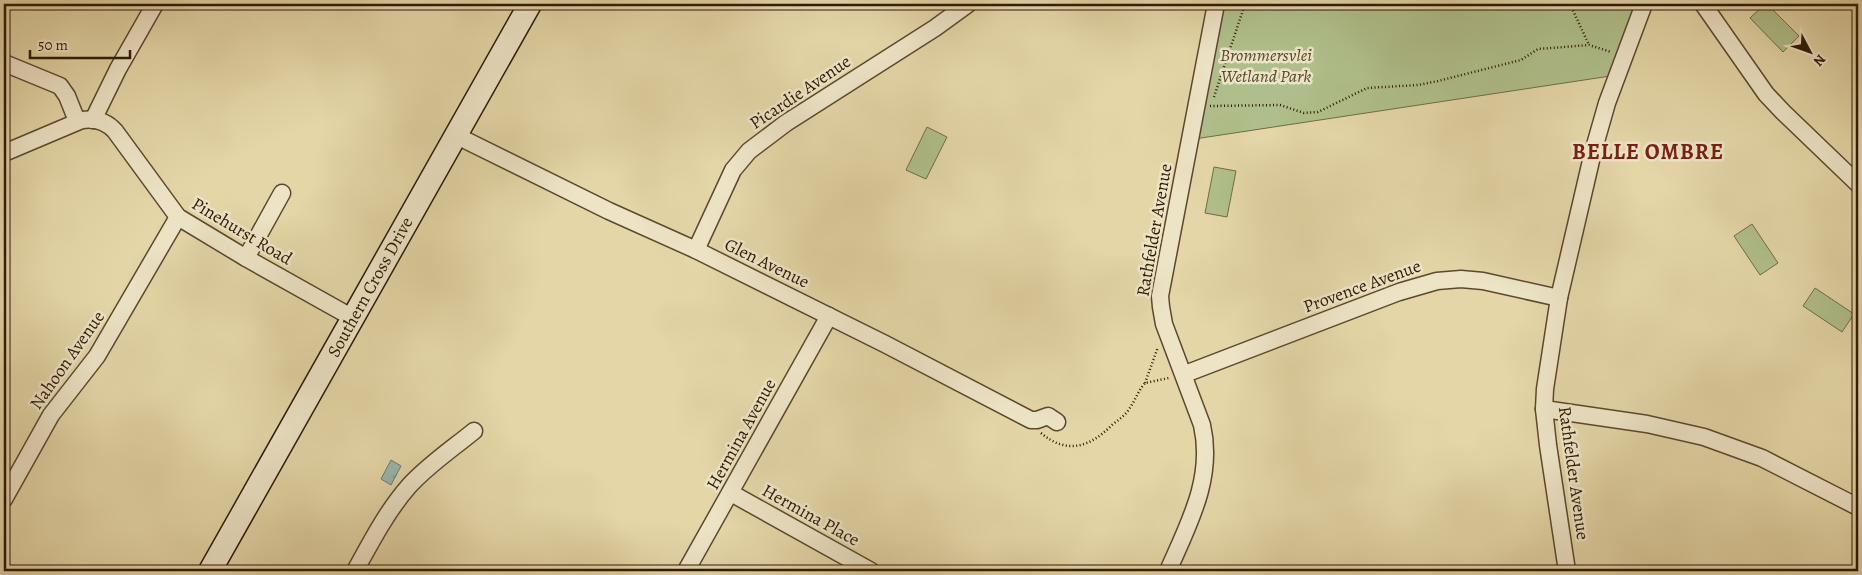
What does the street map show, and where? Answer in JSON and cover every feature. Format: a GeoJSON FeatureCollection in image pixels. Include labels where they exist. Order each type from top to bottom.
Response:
{"type":"FeatureCollection","features":[{"type":"Feature","properties":{"kind":"street"},"geometry":{"type":"LineString","coordinates":[[4,153],[85,121],[118,69],[155,4]]}},
{"type":"Feature","properties":{"kind":"street","name":"Southern Cross Drive"},"geometry":{"type":"LineString","coordinates":[[210,571],[530,4]]}},
{"type":"Feature","properties":{"kind":"street","name":"Picardie Avenue"},"geometry":{"type":"LineString","coordinates":[[696,250],[733,170],[749,151],[786,124],[935,28],[968,4]]}},
{"type":"Feature","properties":{"kind":"street","name":"Rathfelder Avenue"},"geometry":{"type":"LineString","coordinates":[[1168,571],[1199,496],[1207,455],[1202,425],[1185,374],[1164,324],[1160,296],[1204,106],[1216,4]]}},
{"type":"Feature","properties":{"kind":"street","name":"Rathfelder Avenue"},"geometry":{"type":"LineString","coordinates":[[1567,571],[1548,445],[1544,408],[1546,389],[1559,298],[1600,125],[1644,4]]}},
{"type":"Feature","properties":{"kind":"street"},"geometry":{"type":"LineString","coordinates":[[1703,4],[1766,94],[1858,184]]}},
{"type":"Feature","properties":{"kind":"street"},"geometry":{"type":"LineString","coordinates":[[4,63],[60,86],[85,121]]}},
{"type":"Feature","properties":{"kind":"street","name":"Pinehurst Road"},"geometry":{"type":"LineString","coordinates":[[85,121],[105,123],[115,131],[178,217],[246,258],[353,318]]}},
{"type":"Feature","properties":{"kind":"street","name":"Glen Avenue"},"geometry":{"type":"LineString","coordinates":[[455,135],[609,211],[696,250],[1035,421],[1046,416],[1057,422]]}},
{"type":"Feature","properties":{"kind":"street"},"geometry":{"type":"LineString","coordinates":[[246,258],[282,193]]}},
{"type":"Feature","properties":{"kind":"street","name":"Nahoon Avenue"},"geometry":{"type":"LineString","coordinates":[[4,499],[51,415],[97,356],[178,217]]}},
{"type":"Feature","properties":{"kind":"street","name":"Provence Avenue"},"geometry":{"type":"LineString","coordinates":[[1185,374],[1399,292],[1437,281],[1455,279],[1483,281],[1559,298]]}},
{"type":"Feature","properties":{"kind":"street","name":"Hermina Avenue"},"geometry":{"type":"LineString","coordinates":[[686,571],[829,316]]}},
{"type":"Feature","properties":{"kind":"street"},"geometry":{"type":"LineString","coordinates":[[1544,408],[1647,424],[1704,437],[1762,458],[1858,507]]}},
{"type":"Feature","properties":{"kind":"street"},"geometry":{"type":"LineString","coordinates":[[355,571],[390,512],[410,485],[426,469],[474,431]]}},
{"type":"Feature","properties":{"kind":"street","name":"Hermina Place"},"geometry":{"type":"LineString","coordinates":[[731,493],[871,571]]}},
{"type":"Feature","properties":{"kind":"path"},"geometry":{"type":"LineString","coordinates":[[1245,4],[1204,106],[1280,105],[1304,113],[1318,112],[1367,88],[1418,85],[1521,60],[1538,50],[1589,45],[1623,58]]}},
{"type":"Feature","properties":{"kind":"path"},"geometry":{"type":"LineString","coordinates":[[1570,4],[1589,45]]}},
{"type":"Feature","properties":{"kind":"path"},"geometry":{"type":"LineString","coordinates":[[1035,421],[1039,431],[1050,440],[1064,446],[1084,446],[1103,435],[1128,411],[1145,383],[1149,372]]}},
{"type":"Feature","properties":{"kind":"path"},"geometry":{"type":"LineString","coordinates":[[1145,383],[1185,374]]}},
{"type":"Feature","properties":{"kind":"green space","name":"Brommersvlei Wetland Park"},"geometry":{"type":"Polygon","coordinates":[[[1216,4],[1644,4],[1617,75],[1201,138],[1190,138],[1216,4]]]}},
{"type":"Feature","properties":{"kind":"green space"},"geometry":{"type":"Polygon","coordinates":[[[1765,4],[1799,36],[1783,52],[1750,18],[1765,4]]]}},
{"type":"Feature","properties":{"kind":"green space"},"geometry":{"type":"Polygon","coordinates":[[[927,127],[947,137],[926,179],[906,170],[927,127]]]}},
{"type":"Feature","properties":{"kind":"green space"},"geometry":{"type":"Polygon","coordinates":[[[1214,167],[1236,171],[1227,217],[1205,213],[1214,167]]]}},
{"type":"Feature","properties":{"kind":"green space"},"geometry":{"type":"Polygon","coordinates":[[[1752,224],[1778,263],[1760,275],[1734,236],[1752,224]]]}},
{"type":"Feature","properties":{"kind":"green space"},"geometry":{"type":"Polygon","coordinates":[[[1815,288],[1854,314],[1842,332],[1803,306],[1815,288]]]}},
{"type":"Feature","properties":{"kind":"water"},"geometry":{"type":"Polygon","coordinates":[[[391,460],[401,466],[391,485],[381,479],[391,460]]]}},
{"type":"Feature","properties":{"kind":"district","name":"BELLE OMBRE"},"geometry":{"type":"Point","coordinates":[1648,152]}}]}
